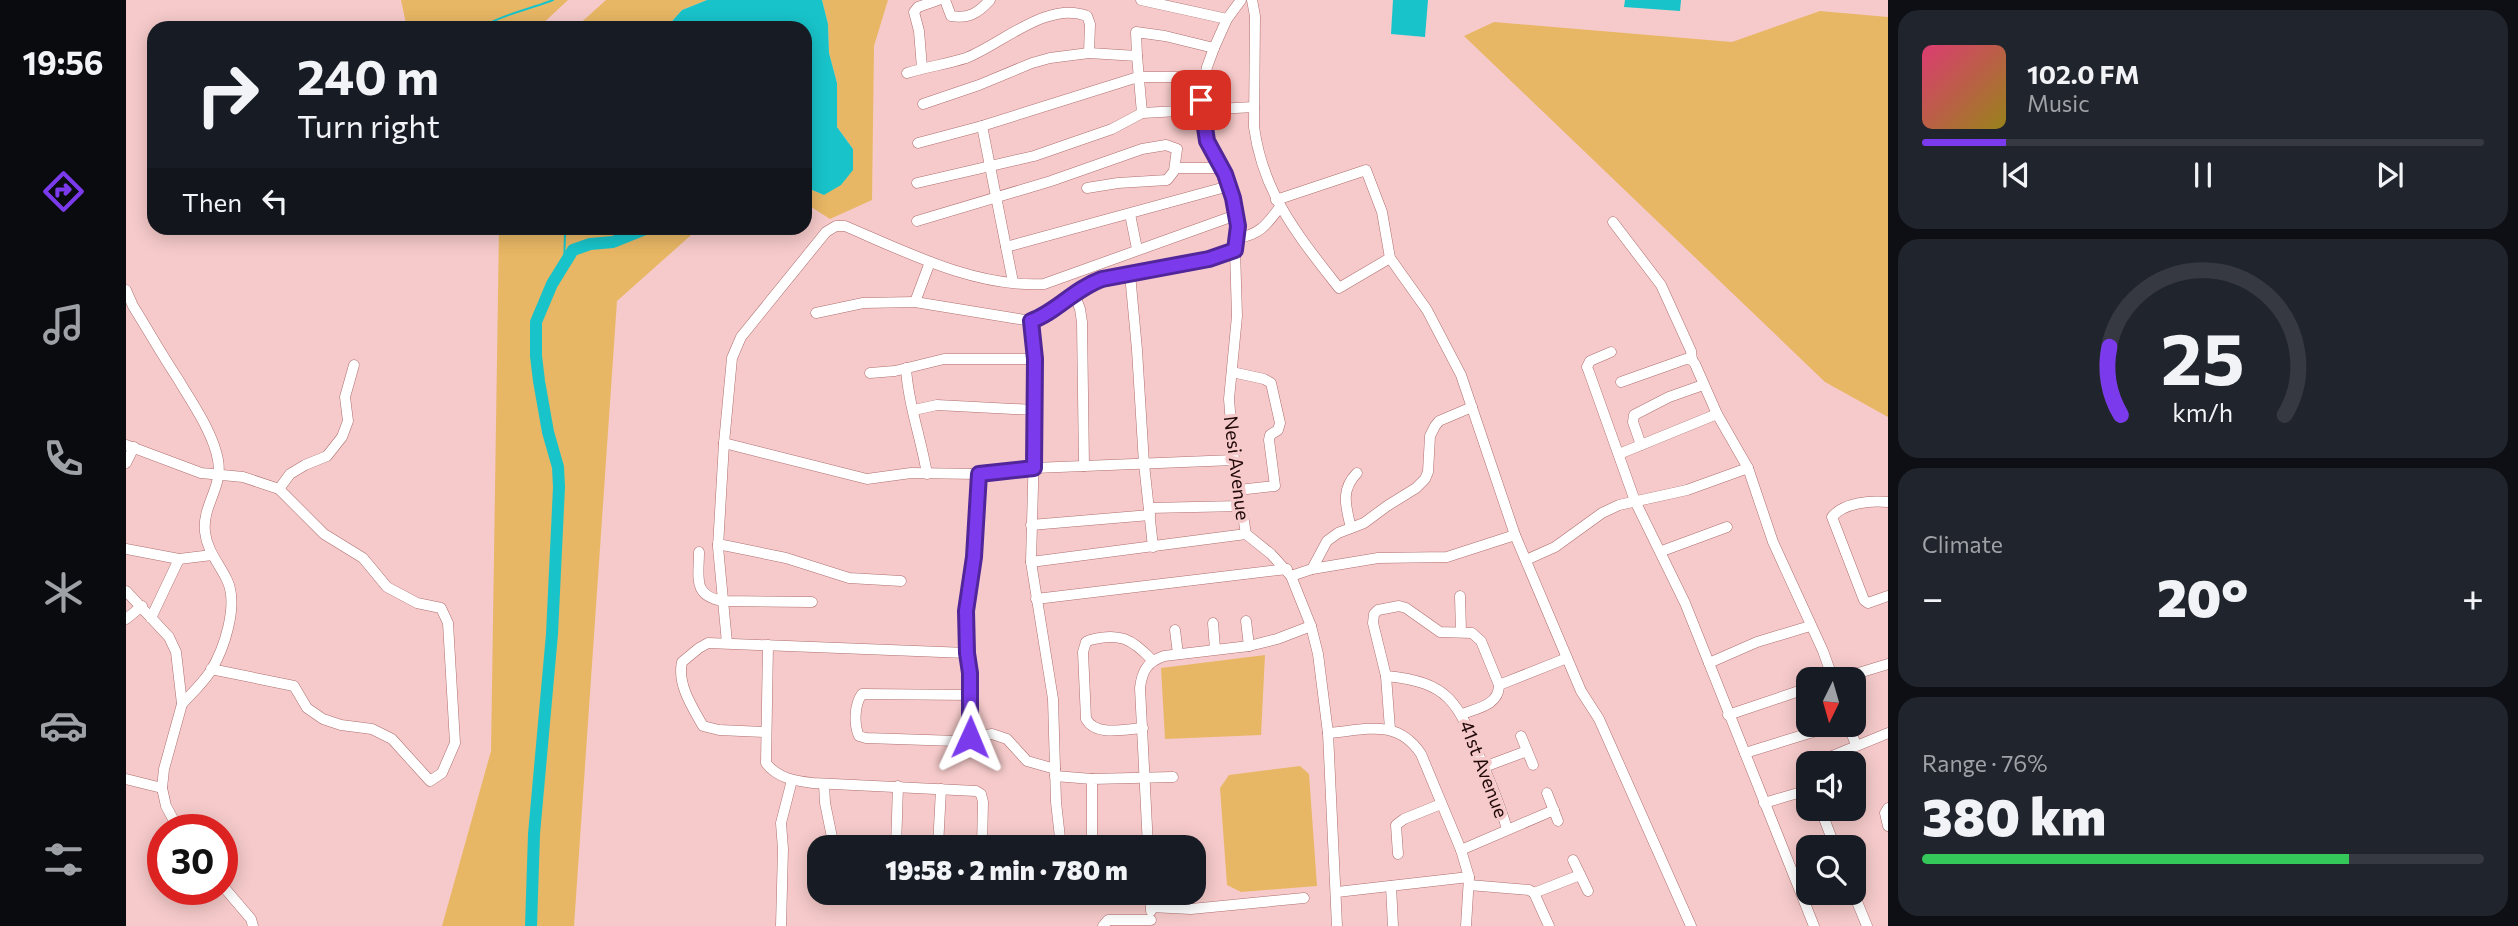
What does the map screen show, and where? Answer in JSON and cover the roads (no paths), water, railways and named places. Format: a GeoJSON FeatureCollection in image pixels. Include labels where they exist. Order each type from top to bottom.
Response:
{"type":"FeatureCollection","features":[{"type":"Feature","properties":{"kind":"street"},"geometry":{"type":"LineString","coordinates":[[922,68],[919,31],[914,12],[918,7],[938,0]]}},
{"type":"Feature","properties":{"kind":"street"},"geometry":{"type":"LineString","coordinates":[[945,0],[951,16],[956,17],[975,14],[990,0]]}},
{"type":"Feature","properties":{"kind":"street"},"geometry":{"type":"LineString","coordinates":[[1141,0],[1227,19]]}},
{"type":"Feature","properties":{"kind":"street","name":"Nesi Avenue"},"geometry":{"type":"LineString","coordinates":[[1241,0],[1227,19],[1214,48],[1205,77],[1202,110],[1207,141],[1229,186],[1236,215],[1237,316],[1229,399],[1234,460],[1247,534],[1289,572],[1311,626],[1322,674],[1328,733],[1337,926]]}},
{"type":"Feature","properties":{"kind":"street"},"geometry":{"type":"LineString","coordinates":[[1252,0],[1255,16],[1254,107],[1257,144],[1278,203],[1339,288],[1390,258]]}},
{"type":"Feature","properties":{"kind":"street"},"geometry":{"type":"LineString","coordinates":[[907,74],[963,59],[1018,29],[1059,14],[1087,16],[1090,24],[1089,53]]}},
{"type":"Feature","properties":{"kind":"street"},"geometry":{"type":"LineString","coordinates":[[1142,113],[1136,32],[1214,48]]}},
{"type":"Feature","properties":{"kind":"street"},"geometry":{"type":"LineString","coordinates":[[923,104],[979,85],[1032,62],[1089,53],[1137,56]]}},
{"type":"Feature","properties":{"kind":"street"},"geometry":{"type":"LineString","coordinates":[[918,143],[982,126],[1138,77],[1205,77]]}},
{"type":"Feature","properties":{"kind":"street"},"geometry":{"type":"LineString","coordinates":[[917,183],[1034,156],[1112,129],[1142,113],[1254,107]]}},
{"type":"Feature","properties":{"kind":"street"},"geometry":{"type":"LineString","coordinates":[[982,126],[1013,282]]}},
{"type":"Feature","properties":{"kind":"street"},"geometry":{"type":"LineString","coordinates":[[918,222],[1063,177],[1142,149],[1173,146],[1178,152],[1172,176],[1167,180],[1087,188]]}},
{"type":"Feature","properties":{"kind":"street"},"geometry":{"type":"LineString","coordinates":[[1175,168],[1221,168]]}},
{"type":"Feature","properties":{"kind":"street"},"geometry":{"type":"LineString","coordinates":[[1237,238],[1252,236],[1264,229],[1278,203],[1366,170],[1382,212],[1390,258],[1427,310],[1461,375],[1515,535],[1581,691],[1599,719],[1691,926]]}},
{"type":"Feature","properties":{"kind":"street"},"geometry":{"type":"LineString","coordinates":[[1006,247],[1229,186]]}},
{"type":"Feature","properties":{"kind":"street"},"geometry":{"type":"LineString","coordinates":[[1130,214],[1138,249]]}},
{"type":"Feature","properties":{"kind":"street"},"geometry":{"type":"LineString","coordinates":[[727,643],[718,544],[730,366],[735,349],[763,309],[826,232],[836,226],[845,226],[930,262],[979,277],[1044,284],[1236,215]]}},
{"type":"Feature","properties":{"kind":"street"},"geometry":{"type":"LineString","coordinates":[[1613,222],[1661,285],[1717,414],[1748,468],[1773,542],[1828,667]]}},
{"type":"Feature","properties":{"kind":"street"},"geometry":{"type":"LineString","coordinates":[[816,313],[863,303],[915,302],[1031,321],[1042,317],[1074,292],[1102,279],[1209,259],[1235,250]]}},
{"type":"Feature","properties":{"kind":"street"},"geometry":{"type":"LineString","coordinates":[[915,302],[930,262]]}},
{"type":"Feature","properties":{"kind":"street"},"geometry":{"type":"LineString","coordinates":[[1130,274],[1153,547]]}},
{"type":"Feature","properties":{"kind":"street"},"geometry":{"type":"LineString","coordinates":[[126,290],[133,306],[198,410],[218,458],[216,492],[207,508],[205,524],[212,555],[230,590],[230,616],[225,638],[211,669],[181,704]]}},
{"type":"Feature","properties":{"kind":"street"},"geometry":{"type":"LineString","coordinates":[[1074,292],[1082,323],[1084,466]]}},
{"type":"Feature","properties":{"kind":"street"},"geometry":{"type":"LineString","coordinates":[[1031,321],[1035,359],[1031,562],[1051,688],[1055,802],[1059,835]]}},
{"type":"Feature","properties":{"kind":"street"},"geometry":{"type":"LineString","coordinates":[[1611,352],[1590,361],[1587,367],[1635,501],[1662,551],[1814,926]]}},
{"type":"Feature","properties":{"kind":"street"},"geometry":{"type":"LineString","coordinates":[[870,373],[944,359],[1035,359]]}},
{"type":"Feature","properties":{"kind":"street"},"geometry":{"type":"LineString","coordinates":[[1621,382],[1683,360],[1692,360]]}},
{"type":"Feature","properties":{"kind":"street"},"geometry":{"type":"LineString","coordinates":[[279,489],[290,474],[327,457],[342,437],[348,421],[345,397],[355,365]]}},
{"type":"Feature","properties":{"kind":"street"},"geometry":{"type":"LineString","coordinates":[[906,368],[909,399],[914,410],[927,474]]}},
{"type":"Feature","properties":{"kind":"street"},"geometry":{"type":"LineString","coordinates":[[1232,372],[1271,383],[1280,423],[1269,440],[1275,486],[1238,490]]}},
{"type":"Feature","properties":{"kind":"street"},"geometry":{"type":"LineString","coordinates":[[1641,445],[1633,422],[1634,415],[1703,384]]}},
{"type":"Feature","properties":{"kind":"street"},"geometry":{"type":"LineString","coordinates":[[914,410],[937,405],[1035,410]]}},
{"type":"Feature","properties":{"kind":"street"},"geometry":{"type":"LineString","coordinates":[[1312,569],[1327,541],[1364,523],[1425,479],[1428,472],[1430,436],[1435,426],[1439,421],[1472,407]]}},
{"type":"Feature","properties":{"kind":"street"},"geometry":{"type":"LineString","coordinates":[[1619,454],[1717,414]]}},
{"type":"Feature","properties":{"kind":"street"},"geometry":{"type":"LineString","coordinates":[[724,443],[867,479],[911,473],[979,474],[1034,468],[1234,460]]}},
{"type":"Feature","properties":{"kind":"street"},"geometry":{"type":"LineString","coordinates":[[126,463],[130,446],[201,473],[256,480],[279,489],[324,534],[363,558],[387,587],[417,603],[441,608],[448,623],[454,749],[442,773],[430,780],[392,739],[372,729],[341,725],[313,714],[294,686],[211,669]]}},
{"type":"Feature","properties":{"kind":"street"},"geometry":{"type":"LineString","coordinates":[[1527,560],[1555,547],[1601,513],[1619,505],[1687,490],[1748,468]]}},
{"type":"Feature","properties":{"kind":"street"},"geometry":{"type":"LineString","coordinates":[[1350,528],[1346,491],[1348,482],[1357,473]]}},
{"type":"Feature","properties":{"kind":"street"},"geometry":{"type":"LineString","coordinates":[[970,737],[971,695],[966,611],[974,557],[979,474]]}},
{"type":"Feature","properties":{"kind":"street"},"geometry":{"type":"LineString","coordinates":[[1888,502],[1856,505],[1832,517],[1864,600],[1868,603],[1888,596]]}},
{"type":"Feature","properties":{"kind":"street"},"geometry":{"type":"LineString","coordinates":[[1031,525],[1149,511],[1241,506]]}},
{"type":"Feature","properties":{"kind":"street"},"geometry":{"type":"LineString","coordinates":[[1662,551],[1727,527]]}},
{"type":"Feature","properties":{"kind":"street"},"geometry":{"type":"LineString","coordinates":[[1031,562],[1247,534]]}},
{"type":"Feature","properties":{"kind":"street"},"geometry":{"type":"LineString","coordinates":[[1036,599],[1289,572],[1378,558],[1447,557],[1515,535]]}},
{"type":"Feature","properties":{"kind":"street"},"geometry":{"type":"LineString","coordinates":[[718,544],[786,558],[849,578],[901,581]]}},
{"type":"Feature","properties":{"kind":"street"},"geometry":{"type":"LineString","coordinates":[[126,549],[179,559],[212,555]]}},
{"type":"Feature","properties":{"kind":"street"},"geometry":{"type":"LineString","coordinates":[[699,552],[699,586],[702,594],[710,599],[812,602]]}},
{"type":"Feature","properties":{"kind":"street"},"geometry":{"type":"LineString","coordinates":[[151,618],[179,559]]}},
{"type":"Feature","properties":{"kind":"street"},"geometry":{"type":"LineString","coordinates":[[126,591],[169,638],[176,652],[181,704],[164,769],[162,788],[170,814]]}},
{"type":"Feature","properties":{"kind":"street"},"geometry":{"type":"LineString","coordinates":[[1461,596],[1461,632]]}},
{"type":"Feature","properties":{"kind":"street"},"geometry":{"type":"LineString","coordinates":[[126,619],[142,606]]}},
{"type":"Feature","properties":{"kind":"street"},"geometry":{"type":"LineString","coordinates":[[1390,729],[1386,676],[1373,623],[1374,614],[1378,610],[1399,606],[1406,608],[1440,632],[1472,633],[1481,641],[1499,685],[1496,699],[1462,714]]}},
{"type":"Feature","properties":{"kind":"street"},"geometry":{"type":"LineString","coordinates":[[1246,621],[1249,646]]}},
{"type":"Feature","properties":{"kind":"street"},"geometry":{"type":"LineString","coordinates":[[1213,623],[1215,649]]}},
{"type":"Feature","properties":{"kind":"street"},"geometry":{"type":"LineString","coordinates":[[1147,835],[1142,678],[1152,660],[1178,654],[1249,646],[1311,626]]}},
{"type":"Feature","properties":{"kind":"street"},"geometry":{"type":"LineString","coordinates":[[1709,663],[1757,642],[1810,626]]}},
{"type":"Feature","properties":{"kind":"street"},"geometry":{"type":"LineString","coordinates":[[1175,630],[1178,654]]}},
{"type":"Feature","properties":{"kind":"street"},"geometry":{"type":"LineString","coordinates":[[1143,728],[1106,730],[1090,726],[1086,719],[1084,647],[1086,642],[1096,639],[1125,638],[1138,645],[1152,660]]}},
{"type":"Feature","properties":{"kind":"street"},"geometry":{"type":"LineString","coordinates":[[766,732],[703,726],[680,678],[682,662],[708,643],[967,653]]}},
{"type":"Feature","properties":{"kind":"street"},"geometry":{"type":"LineString","coordinates":[[768,645],[766,763],[771,771],[792,780],[824,784],[976,791],[981,794],[983,802],[982,835]]}},
{"type":"Feature","properties":{"kind":"street"},"geometry":{"type":"LineString","coordinates":[[1499,685],[1567,658]]}},
{"type":"Feature","properties":{"kind":"street"},"geometry":{"type":"LineString","coordinates":[[1866,671],[1888,664]]}},
{"type":"Feature","properties":{"kind":"street","name":"41st Avenue"},"geometry":{"type":"LineString","coordinates":[[1386,676],[1412,678],[1428,684],[1441,692],[1462,714],[1507,829]]}},
{"type":"Feature","properties":{"kind":"street"},"geometry":{"type":"LineString","coordinates":[[1728,715],[1796,692]]}},
{"type":"Feature","properties":{"kind":"street"},"geometry":{"type":"LineString","coordinates":[[971,695],[862,694],[858,700],[856,729],[859,736],[866,738],[946,741],[992,734],[1007,739],[1027,761],[1055,773],[1092,779],[1173,777]]}},
{"type":"Feature","properties":{"kind":"street"},"geometry":{"type":"LineString","coordinates":[[1328,733],[1390,729],[1408,738],[1422,754],[1461,850],[1469,881],[1466,926]]}},
{"type":"Feature","properties":{"kind":"street"},"geometry":{"type":"LineString","coordinates":[[1842,751],[1888,733]]}},
{"type":"Feature","properties":{"kind":"street"},"geometry":{"type":"LineString","coordinates":[[1521,736],[1533,765]]}},
{"type":"Feature","properties":{"kind":"street"},"geometry":{"type":"LineString","coordinates":[[1745,753],[1797,737]]}},
{"type":"Feature","properties":{"kind":"street"},"geometry":{"type":"LineString","coordinates":[[1853,737],[1856,745]]}},
{"type":"Feature","properties":{"kind":"street"},"geometry":{"type":"LineString","coordinates":[[1484,766],[1527,751]]}},
{"type":"Feature","properties":{"kind":"street"},"geometry":{"type":"LineString","coordinates":[[126,779],[162,788]]}},
{"type":"Feature","properties":{"kind":"street"},"geometry":{"type":"LineString","coordinates":[[1092,779],[1092,835]]}},
{"type":"Feature","properties":{"kind":"street"},"geometry":{"type":"LineString","coordinates":[[781,926],[783,849],[780,823],[792,780]]}},
{"type":"Feature","properties":{"kind":"street"},"geometry":{"type":"LineString","coordinates":[[824,784],[832,835]]}},
{"type":"Feature","properties":{"kind":"street"},"geometry":{"type":"LineString","coordinates":[[896,835],[898,786]]}},
{"type":"Feature","properties":{"kind":"street"},"geometry":{"type":"LineString","coordinates":[[939,835],[941,789]]}},
{"type":"Feature","properties":{"kind":"street"},"geometry":{"type":"LineString","coordinates":[[1547,793],[1558,821]]}},
{"type":"Feature","properties":{"kind":"street"},"geometry":{"type":"LineString","coordinates":[[1764,803],[1796,794]]}},
{"type":"Feature","properties":{"kind":"street"},"geometry":{"type":"LineString","coordinates":[[1398,854],[1396,825],[1404,818],[1441,804]]}},
{"type":"Feature","properties":{"kind":"street"},"geometry":{"type":"LineString","coordinates":[[1888,808],[1885,813],[1888,826]]}},
{"type":"Feature","properties":{"kind":"street"},"geometry":{"type":"LineString","coordinates":[[1461,850],[1554,810]]}},
{"type":"Feature","properties":{"kind":"street"},"geometry":{"type":"LineString","coordinates":[[1573,860],[1588,891]]}},
{"type":"Feature","properties":{"kind":"street"},"geometry":{"type":"LineString","coordinates":[[1337,892],[1469,881],[1519,888],[1534,893],[1580,876]]}},
{"type":"Feature","properties":{"kind":"street"},"geometry":{"type":"LineString","coordinates":[[1391,886],[1393,926]]}},
{"type":"Feature","properties":{"kind":"street"},"geometry":{"type":"LineString","coordinates":[[1534,893],[1549,926]]}},
{"type":"Feature","properties":{"kind":"street"},"geometry":{"type":"LineString","coordinates":[[1103,926],[1108,920],[1151,923],[1151,907],[1191,909],[1304,898]]}},
{"type":"Feature","properties":{"kind":"street"},"geometry":{"type":"LineString","coordinates":[[238,904],[251,919],[253,926]]}},
{"type":"Feature","properties":{"kind":"street"},"geometry":{"type":"LineString","coordinates":[[1858,905],[1867,926]]}},
{"type":"Feature","properties":{"kind":"water"},"geometry":{"type":"Polygon","coordinates":[[[707,0],[822,0],[828,24],[829,53],[837,83],[837,127],[853,149],[853,170],[841,185],[824,195],[812,190],[812,21],[672,21],[682,10],[707,0]]]}},
{"type":"Feature","properties":{"kind":"water"},"geometry":{"type":"Polygon","coordinates":[[[1393,0],[1428,0],[1425,37],[1391,34],[1393,0]]]}},
{"type":"Feature","properties":{"kind":"water"},"geometry":{"type":"Polygon","coordinates":[[[1625,0],[1681,0],[1680,11],[1624,7],[1625,0]]]}},
{"type":"Feature","properties":{"kind":"waterway"},"geometry":{"type":"LineString","coordinates":[[495,21],[553,0]]}},
{"type":"Feature","properties":{"kind":"waterway"},"geometry":{"type":"LineString","coordinates":[[564,265],[565,235]]}},
{"type":"Feature","properties":{"kind":"waterway"},"geometry":{"type":"LineString","coordinates":[[531,926],[534,834],[552,634],[559,487],[558,467],[548,432],[539,381],[536,322],[552,284],[573,250],[590,244],[613,242],[630,235]]}}]}
